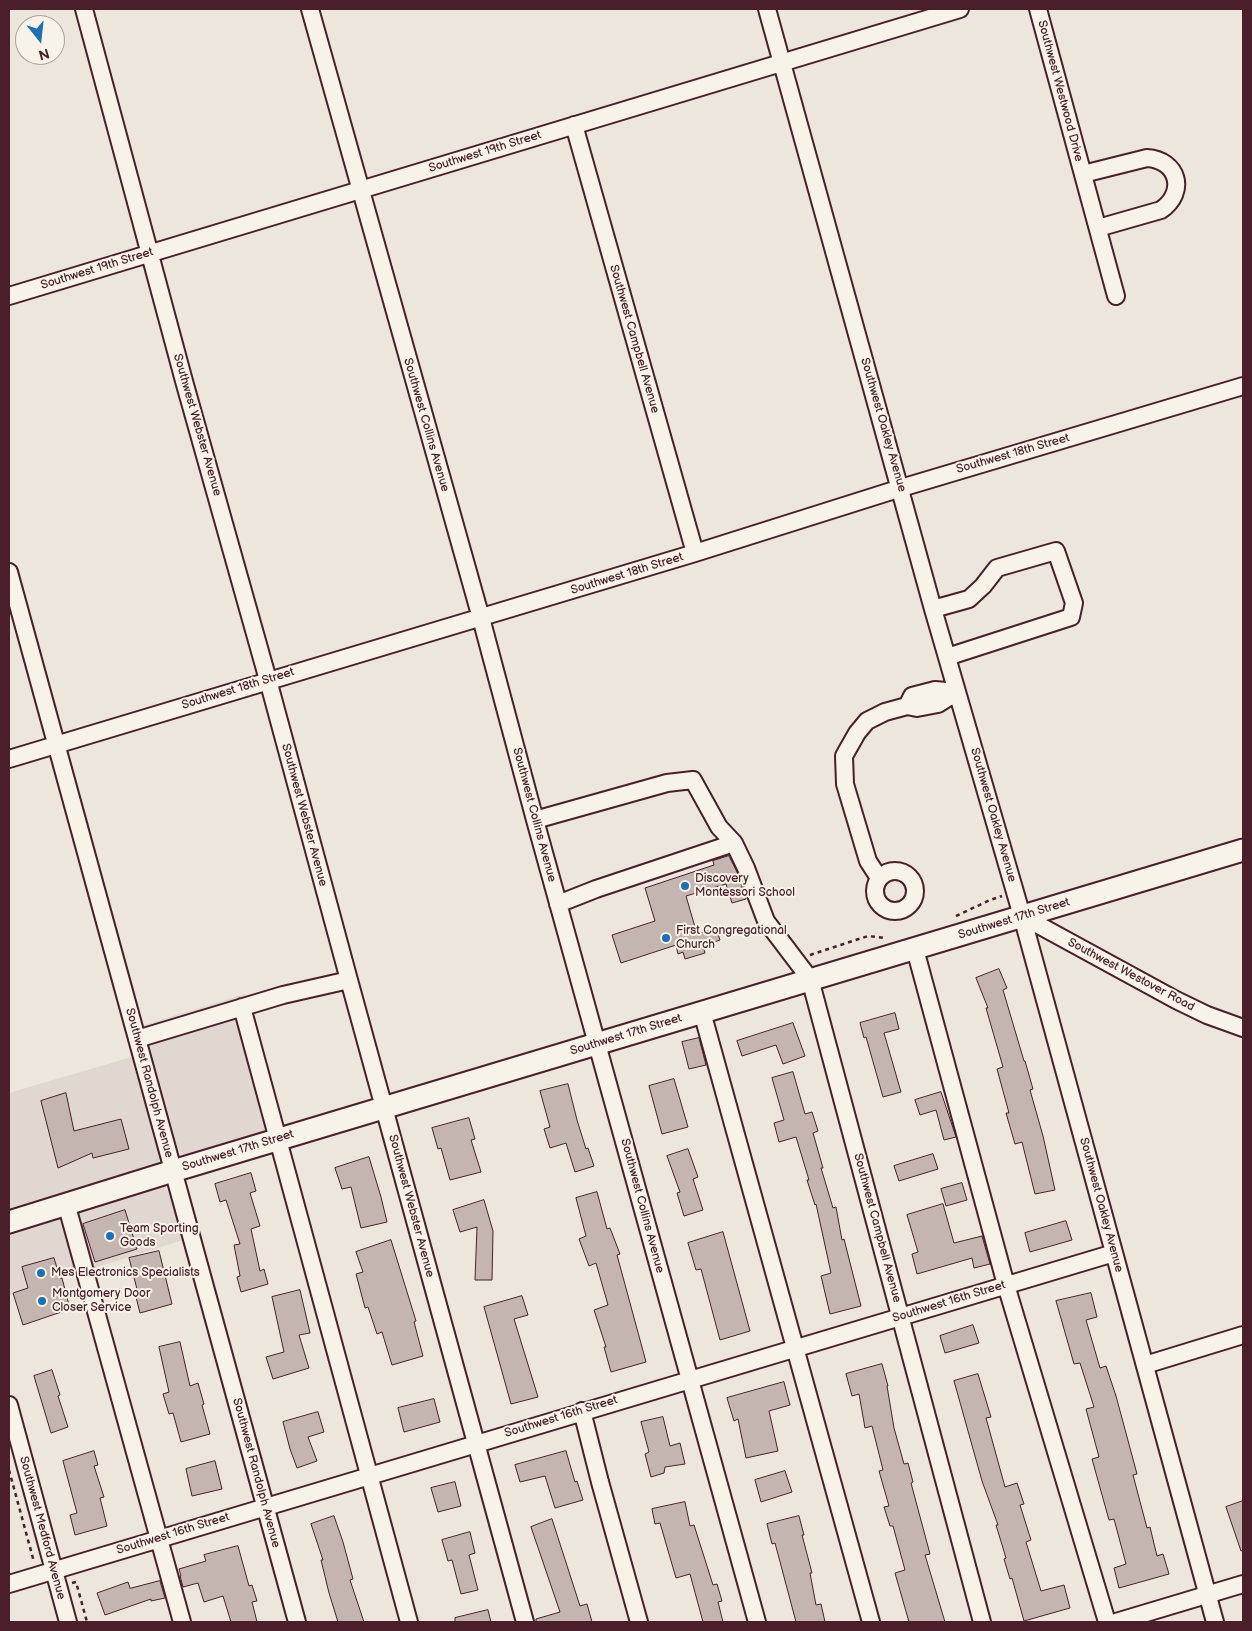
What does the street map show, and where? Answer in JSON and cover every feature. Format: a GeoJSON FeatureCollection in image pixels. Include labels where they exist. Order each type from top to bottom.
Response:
{"type":"FeatureCollection","features":[{"type":"Feature","properties":{"kind":"main road","name":"Southwest 17th Street"},"geometry":{"type":"LineString","coordinates":[[9,1222],[278,1139],[1243,850]]}},
{"type":"Feature","properties":{"kind":"street","name":"Southwest Webster Avenue"},"geometry":{"type":"LineString","coordinates":[[84,9],[184,381],[268,680],[525,1622]]}},
{"type":"Feature","properties":{"kind":"street","name":"Southwest Collins Avenue"},"geometry":{"type":"LineString","coordinates":[[310,9],[481,618],[558,904],[757,1622]]}},
{"type":"Feature","properties":{"kind":"street","name":"Southwest Oakley Avenue"},"geometry":{"type":"LineString","coordinates":[[767,9],[933,609],[1022,916],[1215,1622]]}},
{"type":"Feature","properties":{"kind":"street","name":"Southwest 19th Street"},"geometry":{"type":"LineString","coordinates":[[9,296],[960,9]]}},
{"type":"Feature","properties":{"kind":"street","name":"Southwest Westwood Drive"},"geometry":{"type":"LineString","coordinates":[[1038,9],[1083,174],[1098,228],[1161,210],[1168,205],[1176,190],[1174,174],[1170,167],[1163,161],[1155,158],[1147,158],[1083,174]]}},
{"type":"Feature","properties":{"kind":"street","name":"Southwest Campbell Avenue"},"geometry":{"type":"LineString","coordinates":[[574,125],[695,553]]}},
{"type":"Feature","properties":{"kind":"street"},"geometry":{"type":"LineString","coordinates":[[1098,228],[1116,296]]}},
{"type":"Feature","properties":{"kind":"street","name":"Southwest 18th Street"},"geometry":{"type":"LineString","coordinates":[[9,759],[268,680],[481,618],[901,488],[1243,386]]}},
{"type":"Feature","properties":{"kind":"street"},"geometry":{"type":"LineString","coordinates":[[933,609],[969,599],[983,586],[997,568],[1056,551],[1074,603],[1071,617],[947,657]]}},
{"type":"Feature","properties":{"kind":"street","name":"Southwest Randolph Avenue"},"geometry":{"type":"LineString","coordinates":[[9,572],[296,1622]]}},
{"type":"Feature","properties":{"kind":"street"},"geometry":{"type":"LineString","coordinates":[[879,878],[868,861],[845,784],[844,756],[857,733],[867,721],[885,712],[907,706],[912,696],[935,690],[957,692]]}},
{"type":"Feature","properties":{"kind":"street"},"geometry":{"type":"LineString","coordinates":[[535,820],[667,783],[693,780],[719,827],[734,843],[746,868],[766,921],[810,979]]}},
{"type":"Feature","properties":{"kind":"street"},"geometry":{"type":"LineString","coordinates":[[558,904],[596,889],[734,843]]}},
{"type":"Feature","properties":{"kind":"street","name":"Southwest Westover Road"},"geometry":{"type":"LineString","coordinates":[[1022,916],[1176,1000],[1207,1015],[1243,1028]]}},
{"type":"Feature","properties":{"kind":"street"},"geometry":{"type":"LineString","coordinates":[[915,949],[1006,1285],[1107,1622]]}},
{"type":"Feature","properties":{"kind":"street","name":"Southwest Campbell Avenue"},"geometry":{"type":"LineString","coordinates":[[810,979],[982,1622]]}},
{"type":"Feature","properties":{"kind":"street"},"geometry":{"type":"LineString","coordinates":[[137,1039],[284,995],[349,980]]}},
{"type":"Feature","properties":{"kind":"street"},"geometry":{"type":"LineString","coordinates":[[242,1007],[409,1622]]}},
{"type":"Feature","properties":{"kind":"street"},"geometry":{"type":"LineString","coordinates":[[702,1012],[871,1622]]}},
{"type":"Feature","properties":{"kind":"street"},"geometry":{"type":"LineString","coordinates":[[66,1204],[182,1622]]}},
{"type":"Feature","properties":{"kind":"street","name":"Southwest 16th Street"},"geometry":{"type":"LineString","coordinates":[[9,1584],[1114,1253]]}},
{"type":"Feature","properties":{"kind":"street"},"geometry":{"type":"LineString","coordinates":[[1145,1365],[1243,1335]]}},
{"type":"Feature","properties":{"kind":"street","name":"Southwest Medford Avenue"},"geometry":{"type":"LineString","coordinates":[[9,1405],[68,1622]]}},
{"type":"Feature","properties":{"kind":"street"},"geometry":{"type":"LineString","coordinates":[[582,1411],[639,1622]]}},
{"type":"Feature","properties":{"kind":"street"},"geometry":{"type":"LineString","coordinates":[[1116,1622],[1243,1584]]}},
{"type":"Feature","properties":{"kind":"shaded area"},"geometry":{"type":"Polygon","coordinates":[[[245,994],[283,1128],[188,1157],[182,1155],[178,1149],[144,1025],[245,994]]]}},
{"type":"Feature","properties":{"kind":"shaded area"},"geometry":{"type":"Polygon","coordinates":[[[135,1056],[161,1154],[160,1160],[155,1166],[9,1212],[9,1093],[135,1056]]]}},
{"type":"Feature","properties":{"kind":"shaded area"},"geometry":{"type":"Polygon","coordinates":[[[156,1187],[164,1188],[170,1192],[183,1240],[9,1295],[9,1232],[156,1187]]]}},
{"type":"Feature","properties":{"kind":"building"},"geometry":{"type":"Polygon","coordinates":[[[729,856],[737,872],[746,899],[732,903],[726,884],[686,896],[697,934],[716,928],[720,940],[703,946],[705,953],[685,959],[683,952],[678,954],[676,945],[621,963],[612,935],[655,921],[645,888],[714,865],[713,861],[729,856]]]}},
{"type":"Feature","properties":{"kind":"building"},"geometry":{"type":"Polygon","coordinates":[[[999,969],[1007,988],[1003,990],[1033,1089],[1030,1090],[1055,1190],[1035,1194],[1022,1142],[1015,1144],[1006,1113],[1009,1113],[997,1069],[1003,1067],[986,1008],[988,1008],[976,978],[999,969]]]}},
{"type":"Feature","properties":{"kind":"building"},"geometry":{"type":"Polygon","coordinates":[[[895,1013],[899,1029],[884,1033],[901,1092],[883,1097],[866,1037],[864,1038],[860,1023],[895,1013]]]}},
{"type":"Feature","properties":{"kind":"building"},"geometry":{"type":"Polygon","coordinates":[[[793,1023],[805,1056],[783,1064],[776,1045],[742,1056],[737,1041],[793,1023]]]}},
{"type":"Feature","properties":{"kind":"building"},"geometry":{"type":"Polygon","coordinates":[[[699,1038],[706,1065],[689,1069],[682,1042],[699,1038]]]}},
{"type":"Feature","properties":{"kind":"building"},"geometry":{"type":"Polygon","coordinates":[[[793,1072],[805,1114],[812,1112],[818,1131],[813,1133],[823,1168],[821,1168],[833,1208],[836,1207],[842,1240],[844,1239],[861,1306],[830,1314],[821,1276],[831,1273],[816,1204],[807,1180],[809,1180],[796,1137],[779,1142],[774,1123],[784,1120],[772,1078],[793,1072]]]}},
{"type":"Feature","properties":{"kind":"building"},"geometry":{"type":"Polygon","coordinates":[[[674,1079],[688,1127],[662,1134],[649,1086],[674,1079]]]}},
{"type":"Feature","properties":{"kind":"building"},"geometry":{"type":"Polygon","coordinates":[[[568,1084],[586,1149],[588,1148],[594,1166],[575,1172],[566,1143],[550,1148],[544,1129],[550,1127],[540,1091],[568,1084]]]}},
{"type":"Feature","properties":{"kind":"building"},"geometry":{"type":"Polygon","coordinates":[[[941,1092],[956,1137],[944,1140],[936,1110],[920,1115],[915,1100],[941,1092]]]}},
{"type":"Feature","properties":{"kind":"building"},"geometry":{"type":"Polygon","coordinates":[[[66,1093],[74,1131],[121,1119],[129,1149],[93,1158],[92,1153],[58,1168],[41,1101],[66,1093]]]}},
{"type":"Feature","properties":{"kind":"building"},"geometry":{"type":"Polygon","coordinates":[[[469,1118],[475,1139],[471,1140],[481,1172],[450,1180],[441,1148],[438,1149],[432,1128],[469,1118]]]}},
{"type":"Feature","properties":{"kind":"building"},"geometry":{"type":"Polygon","coordinates":[[[688,1149],[698,1177],[693,1179],[703,1210],[684,1216],[677,1193],[680,1192],[667,1156],[688,1149]]]}},
{"type":"Feature","properties":{"kind":"building"},"geometry":{"type":"Polygon","coordinates":[[[933,1154],[938,1169],[899,1181],[894,1166],[933,1154]]]}},
{"type":"Feature","properties":{"kind":"building"},"geometry":{"type":"Polygon","coordinates":[[[369,1157],[387,1222],[361,1228],[351,1187],[342,1189],[335,1168],[369,1157]]]}},
{"type":"Feature","properties":{"kind":"building"},"geometry":{"type":"Polygon","coordinates":[[[251,1173],[256,1191],[250,1193],[260,1226],[251,1229],[260,1271],[264,1269],[268,1284],[241,1292],[237,1277],[240,1276],[234,1245],[240,1244],[226,1200],[220,1202],[215,1184],[251,1173]]]}},
{"type":"Feature","properties":{"kind":"building"},"geometry":{"type":"Polygon","coordinates":[[[962,1183],[967,1200],[946,1206],[941,1189],[962,1183]]]}},
{"type":"Feature","properties":{"kind":"building"},"geometry":{"type":"Polygon","coordinates":[[[597,1192],[607,1229],[610,1228],[620,1254],[617,1255],[646,1362],[611,1372],[604,1347],[606,1347],[594,1310],[608,1305],[596,1263],[589,1266],[579,1239],[586,1236],[576,1198],[597,1192]]]}},
{"type":"Feature","properties":{"kind":"building"},"geometry":{"type":"Polygon","coordinates":[[[484,1200],[493,1231],[492,1280],[475,1280],[477,1227],[460,1232],[453,1210],[484,1200]]]}},
{"type":"Feature","properties":{"kind":"building"},"geometry":{"type":"Polygon","coordinates":[[[943,1204],[954,1243],[982,1236],[990,1264],[974,1268],[972,1258],[917,1274],[912,1254],[918,1252],[907,1215],[943,1204]]]}},
{"type":"Feature","properties":{"kind":"building","name":"Team Sporting Goods"},"geometry":{"type":"Polygon","coordinates":[[[125,1210],[137,1249],[95,1262],[83,1224],[125,1210]]]}},
{"type":"Feature","properties":{"kind":"building"},"geometry":{"type":"Polygon","coordinates":[[[1066,1221],[1072,1240],[1030,1252],[1025,1233],[1066,1221]]]}},
{"type":"Feature","properties":{"kind":"building"},"geometry":{"type":"Polygon","coordinates":[[[723,1232],[750,1331],[720,1340],[701,1269],[696,1270],[688,1243],[723,1232]]]}},
{"type":"Feature","properties":{"kind":"building"},"geometry":{"type":"Polygon","coordinates":[[[391,1240],[416,1321],[414,1322],[423,1356],[392,1365],[382,1332],[377,1334],[368,1307],[365,1308],[356,1274],[363,1272],[356,1252],[391,1240]]]}},
{"type":"Feature","properties":{"kind":"building"},"geometry":{"type":"Polygon","coordinates":[[[159,1251],[172,1304],[140,1313],[135,1293],[138,1293],[129,1258],[159,1251]]]}},
{"type":"Feature","properties":{"kind":"building","name":"Montgomery Door Closer Service"},"geometry":{"type":"Polygon","coordinates":[[[54,1258],[60,1278],[62,1278],[70,1309],[23,1325],[13,1293],[28,1288],[22,1267],[54,1258]]]}},
{"type":"Feature","properties":{"kind":"building"},"geometry":{"type":"Polygon","coordinates":[[[300,1290],[310,1333],[299,1335],[309,1368],[273,1379],[266,1357],[284,1352],[272,1297],[300,1290]]]}},
{"type":"Feature","properties":{"kind":"building"},"geometry":{"type":"Polygon","coordinates":[[[1091,1293],[1097,1317],[1086,1320],[1100,1368],[1106,1366],[1116,1396],[1137,1474],[1133,1475],[1147,1528],[1150,1527],[1157,1556],[1163,1554],[1169,1574],[1119,1588],[1114,1568],[1126,1564],[1114,1519],[1109,1520],[1092,1459],[1099,1457],[1086,1409],[1094,1407],[1080,1363],[1074,1364],[1056,1301],[1091,1293]]]}},
{"type":"Feature","properties":{"kind":"building"},"geometry":{"type":"Polygon","coordinates":[[[522,1296],[528,1315],[514,1319],[538,1397],[511,1404],[484,1307],[522,1296]]]}},
{"type":"Feature","properties":{"kind":"building"},"geometry":{"type":"Polygon","coordinates":[[[973,1325],[979,1343],[945,1353],[940,1336],[973,1325]]]}},
{"type":"Feature","properties":{"kind":"building"},"geometry":{"type":"Polygon","coordinates":[[[180,1342],[190,1386],[198,1383],[210,1434],[181,1442],[173,1413],[169,1414],[163,1394],[169,1392],[159,1347],[180,1342]]]}},
{"type":"Feature","properties":{"kind":"building"},"geometry":{"type":"Polygon","coordinates":[[[882,1364],[888,1386],[894,1428],[904,1464],[908,1463],[913,1482],[911,1483],[930,1554],[925,1555],[945,1622],[909,1622],[895,1573],[905,1570],[893,1526],[890,1526],[884,1507],[889,1506],[879,1471],[883,1470],[872,1426],[865,1428],[859,1394],[852,1396],[846,1374],[882,1364]]]}},
{"type":"Feature","properties":{"kind":"building"},"geometry":{"type":"Polygon","coordinates":[[[52,1370],[68,1427],[51,1433],[34,1376],[52,1370]]]}},
{"type":"Feature","properties":{"kind":"building"},"geometry":{"type":"Polygon","coordinates":[[[978,1374],[991,1417],[986,1418],[1005,1487],[1017,1483],[1024,1504],[1020,1505],[1031,1540],[1026,1542],[1041,1591],[1064,1585],[1070,1608],[1024,1621],[1012,1578],[1010,1579],[1004,1559],[1006,1558],[996,1525],[998,1525],[982,1481],[954,1381],[978,1374]]]}},
{"type":"Feature","properties":{"kind":"building"},"geometry":{"type":"Polygon","coordinates":[[[784,1382],[790,1405],[769,1411],[778,1451],[746,1458],[738,1419],[734,1421],[727,1398],[784,1382]]]}},
{"type":"Feature","properties":{"kind":"building"},"geometry":{"type":"Polygon","coordinates":[[[434,1399],[440,1422],[404,1432],[398,1408],[434,1399]]]}},
{"type":"Feature","properties":{"kind":"building"},"geometry":{"type":"Polygon","coordinates":[[[318,1412],[324,1432],[308,1437],[317,1461],[297,1468],[283,1422],[318,1412]]]}},
{"type":"Feature","properties":{"kind":"building"},"geometry":{"type":"Polygon","coordinates":[[[663,1417],[670,1446],[680,1443],[685,1464],[665,1467],[664,1473],[651,1477],[645,1454],[649,1452],[641,1422],[663,1417]]]}},
{"type":"Feature","properties":{"kind":"building"},"geometry":{"type":"Polygon","coordinates":[[[94,1451],[98,1465],[94,1466],[104,1497],[100,1498],[107,1526],[75,1535],[70,1515],[77,1513],[63,1461],[94,1451]]]}},
{"type":"Feature","properties":{"kind":"building"},"geometry":{"type":"Polygon","coordinates":[[[566,1451],[575,1482],[577,1481],[583,1500],[555,1508],[545,1476],[520,1482],[515,1465],[566,1451]]]}},
{"type":"Feature","properties":{"kind":"building"},"geometry":{"type":"Polygon","coordinates":[[[215,1461],[222,1489],[192,1496],[186,1469],[215,1461]]]}},
{"type":"Feature","properties":{"kind":"building"},"geometry":{"type":"Polygon","coordinates":[[[785,1471],[792,1492],[761,1502],[755,1480],[785,1471]]]}},
{"type":"Feature","properties":{"kind":"building"},"geometry":{"type":"Polygon","coordinates":[[[455,1482],[461,1506],[438,1512],[431,1488],[455,1482]]]}},
{"type":"Feature","properties":{"kind":"building"},"geometry":{"type":"Polygon","coordinates":[[[1243,1501],[1243,1550],[1241,1551],[1226,1507],[1243,1501]]]}},
{"type":"Feature","properties":{"kind":"building"},"geometry":{"type":"Polygon","coordinates":[[[685,1502],[690,1526],[694,1525],[713,1585],[717,1584],[722,1601],[718,1602],[723,1622],[703,1622],[690,1574],[676,1578],[660,1523],[655,1524],[652,1509],[685,1502]]]}},
{"type":"Feature","properties":{"kind":"building"},"geometry":{"type":"Polygon","coordinates":[[[334,1516],[353,1579],[350,1580],[364,1622],[338,1622],[329,1593],[321,1560],[323,1560],[311,1524],[334,1516]]]}},
{"type":"Feature","properties":{"kind":"building"},"geometry":{"type":"Polygon","coordinates":[[[799,1516],[812,1573],[810,1573],[816,1605],[821,1604],[825,1622],[796,1622],[775,1543],[772,1544],[767,1524],[799,1516]]]}},
{"type":"Feature","properties":{"kind":"building"},"geometry":{"type":"Polygon","coordinates":[[[552,1519],[580,1606],[587,1604],[592,1622],[536,1622],[536,1619],[560,1612],[531,1527],[552,1519]]]}},
{"type":"Feature","properties":{"kind":"building"},"geometry":{"type":"Polygon","coordinates":[[[470,1532],[475,1553],[469,1555],[478,1590],[461,1594],[452,1560],[448,1561],[442,1540],[470,1532]]]}},
{"type":"Feature","properties":{"kind":"building"},"geometry":{"type":"Polygon","coordinates":[[[238,1546],[249,1586],[252,1585],[257,1601],[252,1602],[257,1622],[231,1622],[223,1596],[204,1602],[198,1583],[183,1587],[180,1576],[179,1569],[206,1561],[204,1555],[238,1546]]]}},
{"type":"Feature","properties":{"kind":"building"},"geometry":{"type":"Polygon","coordinates":[[[160,1581],[165,1598],[151,1601],[151,1599],[105,1615],[97,1593],[128,1582],[130,1588],[160,1581]]]}},
{"type":"Feature","properties":{"kind":"building"},"geometry":{"type":"Polygon","coordinates":[[[488,1610],[491,1622],[455,1622],[455,1618],[488,1610]]]}},
{"type":"Feature","properties":{"kind":"place","name":"Discovery Montessori School"},"geometry":{"type":"Point","coordinates":[685,886]}},
{"type":"Feature","properties":{"kind":"place","name":"First Congregational Church"},"geometry":{"type":"Point","coordinates":[666,938]}},
{"type":"Feature","properties":{"kind":"place","name":"Team Sporting Goods"},"geometry":{"type":"Point","coordinates":[110,1236]}},
{"type":"Feature","properties":{"kind":"place","name":"Mes Electronics Specialists"},"geometry":{"type":"Point","coordinates":[41,1273]}},
{"type":"Feature","properties":{"kind":"place","name":"Montgomery Door Closer Service"},"geometry":{"type":"Point","coordinates":[42,1301]}}]}
